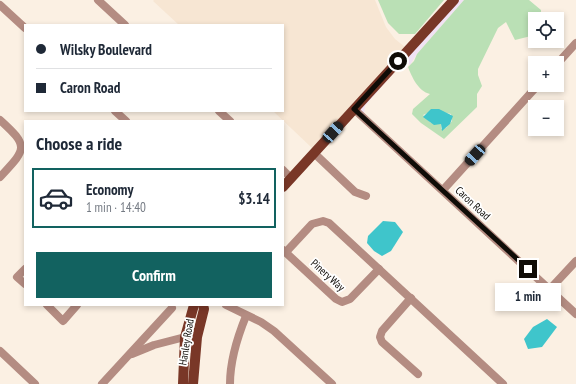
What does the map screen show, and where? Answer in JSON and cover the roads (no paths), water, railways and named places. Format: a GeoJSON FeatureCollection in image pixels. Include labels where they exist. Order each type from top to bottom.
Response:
{"type":"FeatureCollection","features":[{"type":"Feature","properties":{"kind":"main road"},"geometry":{"type":"LineString","coordinates":[[284,186],[454,0]]}},
{"type":"Feature","properties":{"kind":"main road","name":"Hanley Road"},"geometry":{"type":"LineString","coordinates":[[183,384],[185,337],[194,306]]}},
{"type":"Feature","properties":{"kind":"main road","name":"Hanley Road"},"geometry":{"type":"LineString","coordinates":[[193,384],[195,350],[204,309],[203,306]]}},
{"type":"Feature","properties":{"kind":"street"},"geometry":{"type":"LineString","coordinates":[[102,1],[124,24]]}},
{"type":"Feature","properties":{"kind":"street"},"geometry":{"type":"LineString","coordinates":[[0,5],[24,27]]}},
{"type":"Feature","properties":{"kind":"street"},"geometry":{"type":"LineString","coordinates":[[564,56],[576,43]]}},
{"type":"Feature","properties":{"kind":"street"},"geometry":{"type":"LineString","coordinates":[[443,190],[532,92]]}},
{"type":"Feature","properties":{"kind":"street","name":"Caron Road"},"geometry":{"type":"LineString","coordinates":[[354,109],[576,314]]}},
{"type":"Feature","properties":{"kind":"street"},"geometry":{"type":"LineString","coordinates":[[116,112],[125,120]]}},
{"type":"Feature","properties":{"kind":"street"},"geometry":{"type":"LineString","coordinates":[[220,112],[229,120]]}},
{"type":"Feature","properties":{"kind":"street"},"geometry":{"type":"LineString","coordinates":[[0,120],[17,135],[21,142],[21,150],[18,157],[0,177]]}},
{"type":"Feature","properties":{"kind":"street"},"geometry":{"type":"LineString","coordinates":[[314,153],[355,192],[366,196]]}},
{"type":"Feature","properties":{"kind":"street"},"geometry":{"type":"LineString","coordinates":[[284,171],[291,178]]}},
{"type":"Feature","properties":{"kind":"street"},"geometry":{"type":"LineString","coordinates":[[285,251],[312,224],[323,221],[329,224],[503,384]]}},
{"type":"Feature","properties":{"kind":"street","name":"Pinery Way"},"geometry":{"type":"LineString","coordinates":[[285,251],[336,299],[342,302],[350,299],[379,269]]}},
{"type":"Feature","properties":{"kind":"street"},"geometry":{"type":"LineString","coordinates":[[550,289],[576,261]]}},
{"type":"Feature","properties":{"kind":"street"},"geometry":{"type":"LineString","coordinates":[[24,270],[17,277],[24,283]]}},
{"type":"Feature","properties":{"kind":"street"},"geometry":{"type":"LineString","coordinates":[[411,298],[382,331],[380,337],[382,342],[418,374]]}},
{"type":"Feature","properties":{"kind":"street"},"geometry":{"type":"LineString","coordinates":[[48,306],[63,320],[76,306]]}},
{"type":"Feature","properties":{"kind":"street"},"geometry":{"type":"LineString","coordinates":[[228,306],[274,331],[332,384]]}},
{"type":"Feature","properties":{"kind":"street"},"geometry":{"type":"LineString","coordinates":[[102,384],[172,308]]}},
{"type":"Feature","properties":{"kind":"street"},"geometry":{"type":"LineString","coordinates":[[230,384],[232,356],[246,316]]}},
{"type":"Feature","properties":{"kind":"street"},"geometry":{"type":"LineString","coordinates":[[129,355],[154,345],[185,337]]}},
{"type":"Feature","properties":{"kind":"street"},"geometry":{"type":"LineString","coordinates":[[0,351],[35,384]]}},
{"type":"Feature","properties":{"kind":"water"},"geometry":{"type":"Polygon","coordinates":[[[431,109],[439,109],[453,116],[450,124],[442,131],[441,124],[434,125],[423,117],[431,109]]]}},
{"type":"Feature","properties":{"kind":"water"},"geometry":{"type":"Polygon","coordinates":[[[383,221],[395,222],[403,232],[391,251],[382,256],[374,251],[367,243],[368,236],[383,221]]]}},
{"type":"Feature","properties":{"kind":"water"},"geometry":{"type":"Polygon","coordinates":[[[547,319],[557,327],[542,347],[528,349],[524,339],[533,327],[547,319]]]}}]}
